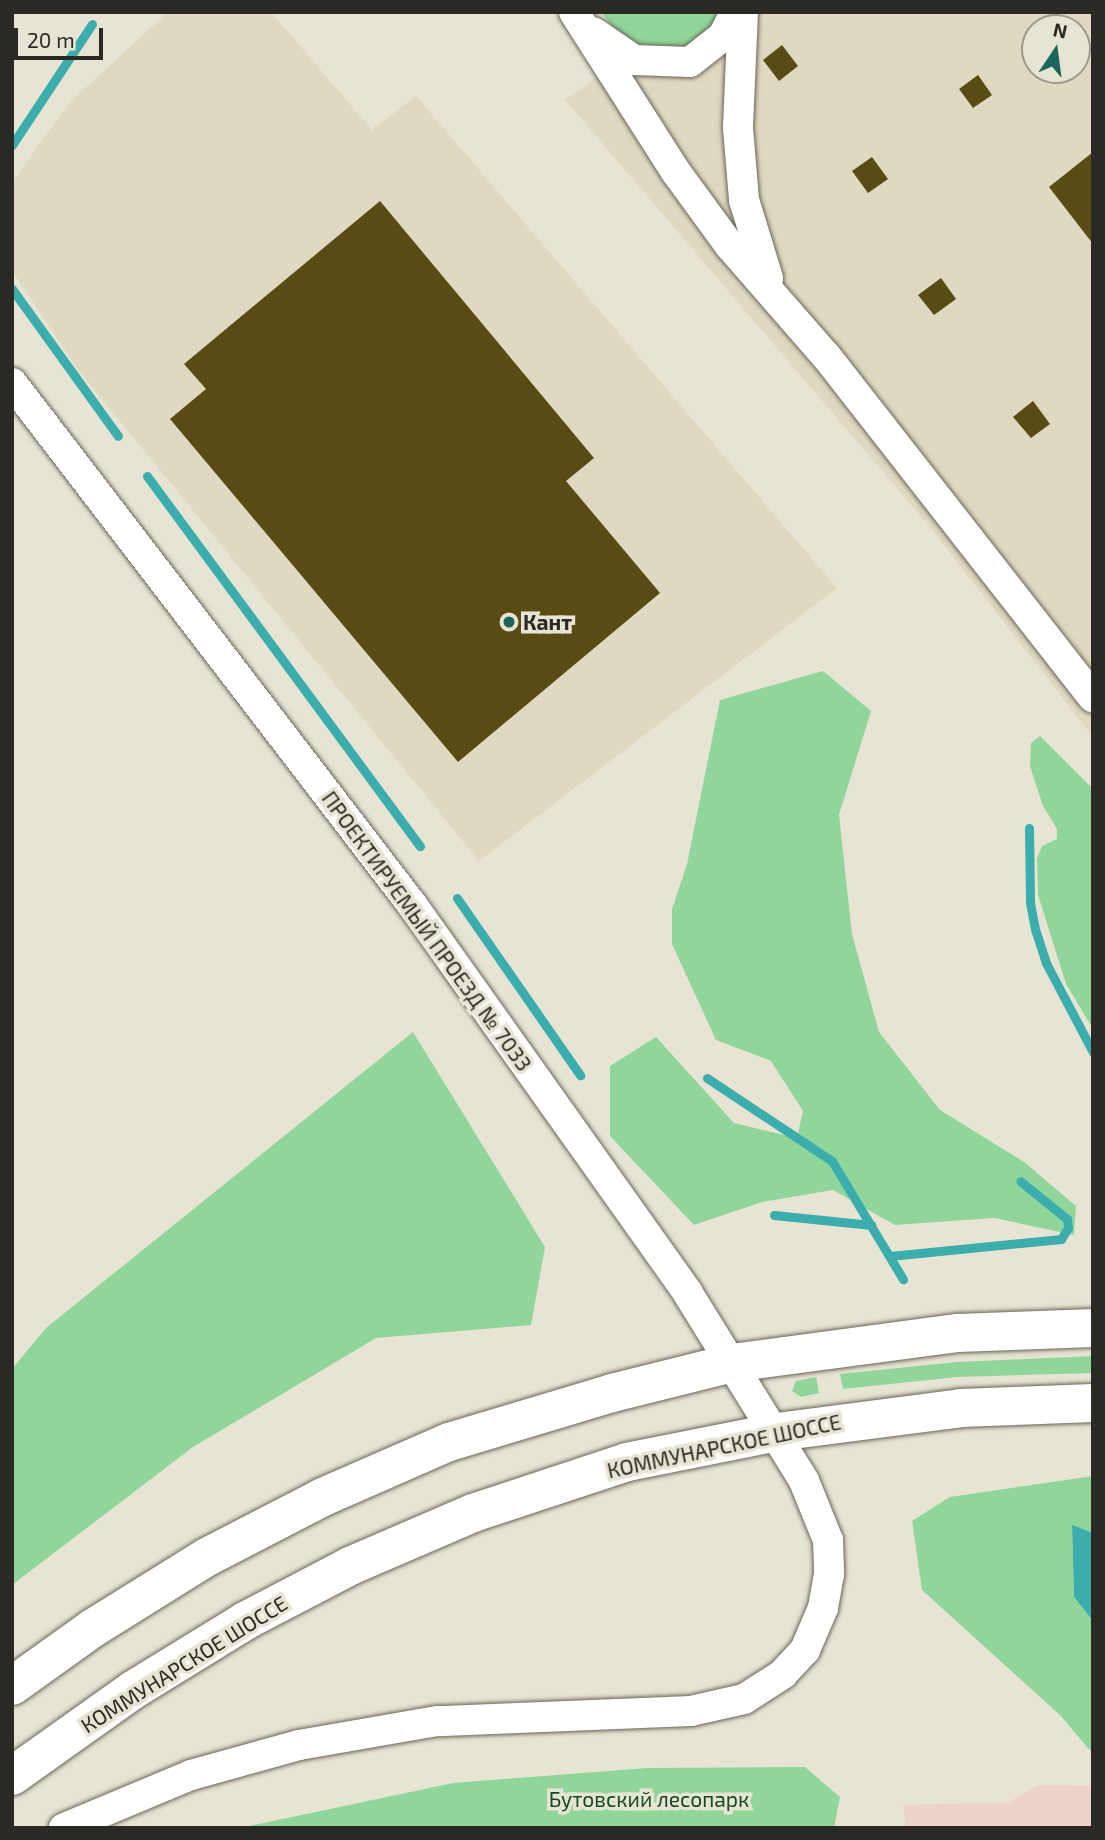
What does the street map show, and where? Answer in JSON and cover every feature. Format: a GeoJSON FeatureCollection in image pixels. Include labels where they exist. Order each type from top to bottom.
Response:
{"type":"FeatureCollection","features":[{"type":"Feature","properties":{"kind":"main road"},"geometry":{"type":"LineString","coordinates":[[12,1686],[93,1628],[207,1557],[323,1497],[449,1442],[612,1392],[732,1363],[958,1333],[1093,1328]]}},
{"type":"Feature","properties":{"kind":"main road","name":"КОММУНАРСКОЕ ШОССЕ"},"geometry":{"type":"LineString","coordinates":[[12,1776],[133,1690],[245,1621],[350,1566],[473,1513],[627,1462],[776,1432],[961,1408],[1093,1403]]}},
{"type":"Feature","properties":{"kind":"street"},"geometry":{"type":"LineString","coordinates":[[575,15],[607,46],[634,60],[663,64],[690,62],[710,49],[723,36],[735,12]]}},
{"type":"Feature","properties":{"kind":"street"},"geometry":{"type":"LineString","coordinates":[[743,12],[738,128],[744,200],[773,292]]}},
{"type":"Feature","properties":{"kind":"street"},"geometry":{"type":"LineString","coordinates":[[575,15],[676,172],[730,246],[773,292],[1093,697]]}},
{"type":"Feature","properties":{"kind":"street","name":"ПРОЕКТИРУЕМЫЙ ПРОЕЗД № 7033"},"geometry":{"type":"LineString","coordinates":[[12,383],[421,917],[687,1292],[776,1432],[812,1498],[828,1540],[830,1574],[823,1608],[804,1650],[783,1674],[744,1699],[691,1711],[437,1721],[299,1745],[191,1775],[64,1828]]}},
{"type":"Feature","properties":{"kind":"shaded area"},"geometry":{"type":"Polygon","coordinates":[[[168,12],[271,12],[372,130],[416,96],[837,588],[479,861],[79,371],[12,271],[12,182],[70,102],[168,12]]]}},
{"type":"Feature","properties":{"kind":"shaded area"},"geometry":{"type":"Polygon","coordinates":[[[690,12],[1093,12],[1093,737],[925,521],[565,100],[690,12]]]}},
{"type":"Feature","properties":{"kind":"shaded area"},"geometry":{"type":"Polygon","coordinates":[[[1038,1785],[1093,1786],[1093,1828],[906,1828],[903,1805],[1009,1802],[1038,1785]]]}},
{"type":"Feature","properties":{"kind":"green space"},"geometry":{"type":"Polygon","coordinates":[[[601,12],[724,12],[708,36],[687,48],[640,50],[622,39],[601,12]]]}},
{"type":"Feature","properties":{"kind":"green space"},"geometry":{"type":"Polygon","coordinates":[[[823,671],[871,711],[839,815],[852,934],[879,1032],[940,1110],[1024,1162],[1076,1206],[1074,1235],[994,1218],[895,1225],[833,1190],[762,1202],[694,1225],[610,1136],[610,1066],[656,1037],[734,1123],[797,1138],[803,1111],[771,1061],[716,1040],[672,944],[672,909],[687,864],[720,700],[823,671]]]}},
{"type":"Feature","properties":{"kind":"green space"},"geometry":{"type":"Polygon","coordinates":[[[1040,736],[1093,789],[1093,1029],[1066,984],[1038,895],[1037,859],[1042,846],[1057,839],[1057,829],[1043,806],[1030,766],[1031,743],[1040,736]]]}},
{"type":"Feature","properties":{"kind":"green space"},"geometry":{"type":"Polygon","coordinates":[[[413,1032],[545,1247],[531,1325],[376,1338],[193,1447],[12,1585],[12,1369],[46,1328],[413,1032]]]}},
{"type":"Feature","properties":{"kind":"green space"},"geometry":{"type":"Polygon","coordinates":[[[1093,1356],[1093,1373],[957,1377],[843,1389],[840,1374],[957,1362],[1093,1356]]]}},
{"type":"Feature","properties":{"kind":"green space"},"geometry":{"type":"Polygon","coordinates":[[[816,1377],[819,1393],[801,1397],[792,1391],[796,1381],[816,1377]]]}},
{"type":"Feature","properties":{"kind":"green space"},"geometry":{"type":"Polygon","coordinates":[[[1093,1476],[1093,1533],[1072,1526],[1074,1597],[1093,1621],[1093,1754],[1060,1715],[922,1590],[912,1521],[950,1497],[1093,1476]]]}},
{"type":"Feature","properties":{"kind":"green space","name":"Бутовский лесопарк"},"geometry":{"type":"Polygon","coordinates":[[[805,1767],[840,1797],[834,1828],[240,1828],[453,1783],[647,1768],[805,1767]]]}},
{"type":"Feature","properties":{"kind":"water"},"geometry":{"type":"Polygon","coordinates":[[[1072,1525],[1093,1533],[1093,1621],[1074,1597],[1072,1525]]]}},
{"type":"Feature","properties":{"kind":"building"},"geometry":{"type":"Polygon","coordinates":[[[782,45],[798,66],[779,81],[763,60],[782,45]]]}},
{"type":"Feature","properties":{"kind":"building"},"geometry":{"type":"Polygon","coordinates":[[[978,75],[992,95],[973,108],[959,89],[978,75]]]}},
{"type":"Feature","properties":{"kind":"building"},"geometry":{"type":"Polygon","coordinates":[[[1093,152],[1093,244],[1049,187],[1093,152]]]}},
{"type":"Feature","properties":{"kind":"building"},"geometry":{"type":"Polygon","coordinates":[[[872,157],[888,179],[868,193],[852,171],[872,157]]]}},
{"type":"Feature","properties":{"kind":"building"},"geometry":{"type":"Polygon","coordinates":[[[380,201],[594,458],[566,481],[660,593],[458,762],[170,419],[206,389],[184,364],[380,201]]]}},
{"type":"Feature","properties":{"kind":"building"},"geometry":{"type":"Polygon","coordinates":[[[941,278],[956,299],[934,315],[918,295],[941,278]]]}},
{"type":"Feature","properties":{"kind":"building"},"geometry":{"type":"Polygon","coordinates":[[[1033,401],[1050,424],[1031,438],[1013,417],[1033,401]]]}},
{"type":"Feature","properties":{"kind":"waterway"},"geometry":{"type":"LineString","coordinates":[[12,145],[92,24]]}},
{"type":"Feature","properties":{"kind":"waterway"},"geometry":{"type":"LineString","coordinates":[[12,289],[118,436]]}},
{"type":"Feature","properties":{"kind":"waterway"},"geometry":{"type":"LineString","coordinates":[[147,476],[420,846]]}},
{"type":"Feature","properties":{"kind":"waterway"},"geometry":{"type":"LineString","coordinates":[[1029,828],[1030,903],[1035,929],[1046,963],[1093,1052]]}},
{"type":"Feature","properties":{"kind":"waterway"},"geometry":{"type":"LineString","coordinates":[[457,898],[580,1075]]}},
{"type":"Feature","properties":{"kind":"waterway"},"geometry":{"type":"LineString","coordinates":[[707,1078],[832,1161],[903,1279]]}},
{"type":"Feature","properties":{"kind":"waterway"},"geometry":{"type":"LineString","coordinates":[[890,1256],[1061,1239],[1068,1228],[1067,1219],[1020,1181]]}},
{"type":"Feature","properties":{"kind":"waterway"},"geometry":{"type":"LineString","coordinates":[[774,1215],[871,1225]]}},
{"type":"Feature","properties":{"kind":"place","name":"Кант"},"geometry":{"type":"Point","coordinates":[509,622]}}]}
